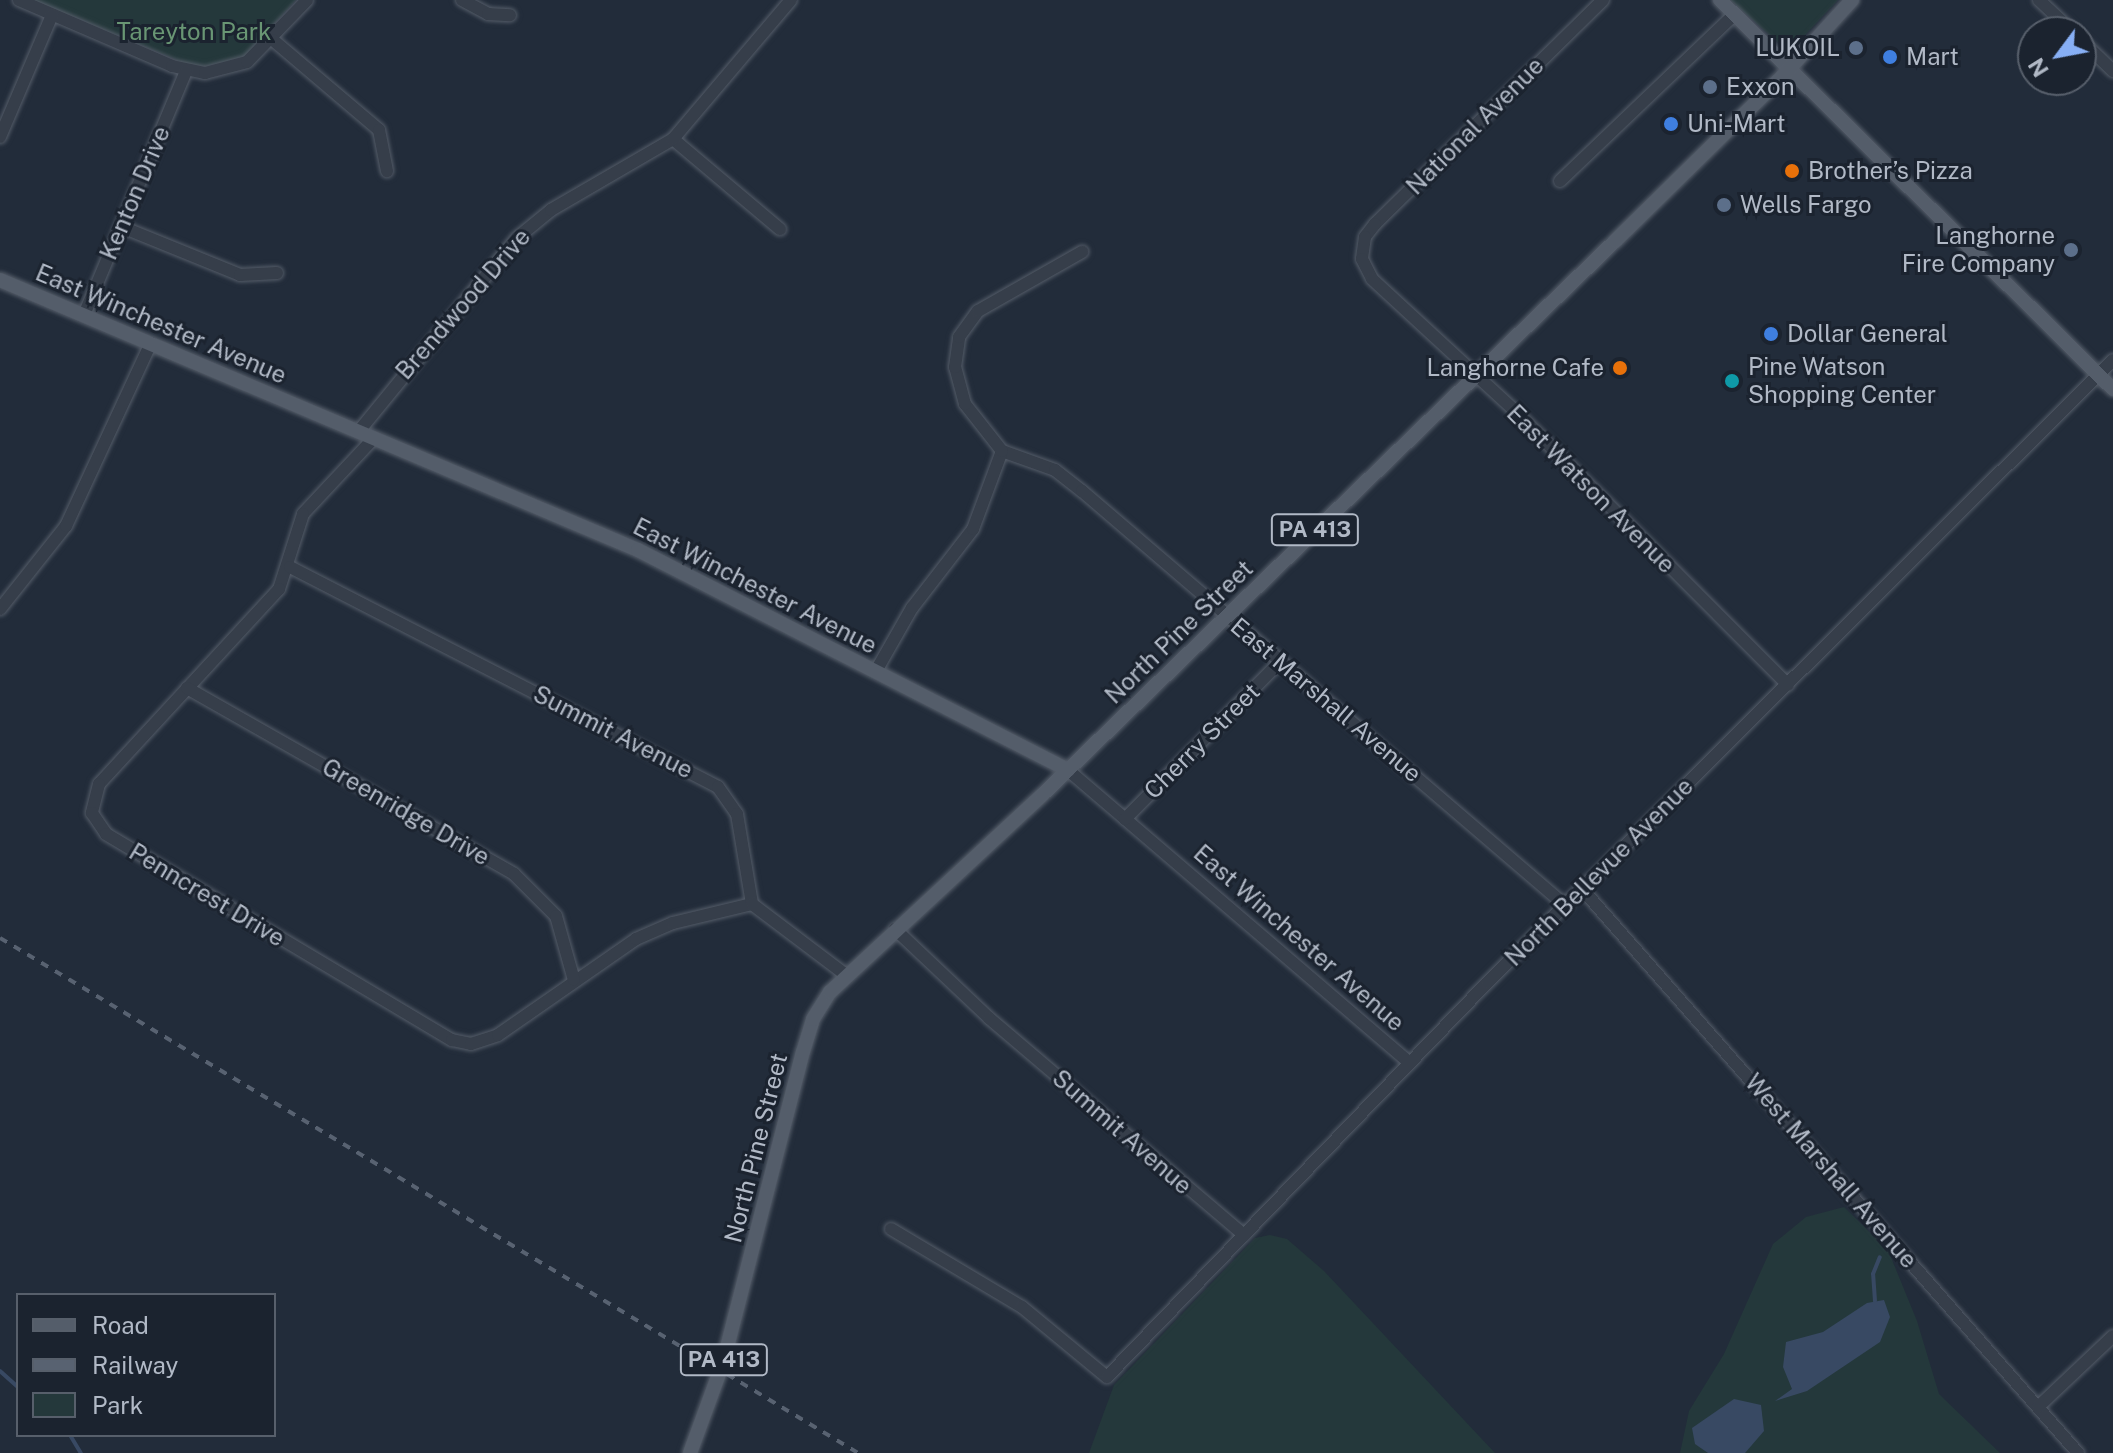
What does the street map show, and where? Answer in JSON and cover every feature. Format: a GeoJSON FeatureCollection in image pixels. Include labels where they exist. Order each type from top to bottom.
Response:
{"type":"FeatureCollection","features":[{"type":"Feature","properties":{"kind":"main road"},"geometry":{"type":"LineString","coordinates":[[1720,0],[1792,67],[2113,389]]}},
{"type":"Feature","properties":{"kind":"main road","name":"PA 413"},"geometry":{"type":"LineString","coordinates":[[1792,67],[1852,0]]}},
{"type":"Feature","properties":{"kind":"main road","name":"North Pine Street"},"geometry":{"type":"LineString","coordinates":[[690,1453],[708,1416],[813,1019],[846,975],[1068,770],[1792,67]]}},
{"type":"Feature","properties":{"kind":"main road","name":"East Winchester Avenue"},"geometry":{"type":"LineString","coordinates":[[0,280],[638,550],[1068,770]]}},
{"type":"Feature","properties":{"kind":"street"},"geometry":{"type":"LineString","coordinates":[[19,0],[186,71],[230,70],[273,40],[307,0]]}},
{"type":"Feature","properties":{"kind":"street"},"geometry":{"type":"LineString","coordinates":[[462,0],[488,14],[510,15]]}},
{"type":"Feature","properties":{"kind":"street","name":"Brendwood Drive"},"geometry":{"type":"LineString","coordinates":[[359,431],[517,238],[551,210],[673,139],[790,0]]}},
{"type":"Feature","properties":{"kind":"street","name":"National Avenue"},"geometry":{"type":"LineString","coordinates":[[1362,259],[1369,231],[1603,0]]}},
{"type":"Feature","properties":{"kind":"street"},"geometry":{"type":"LineString","coordinates":[[2039,0],[2056,16]]}},
{"type":"Feature","properties":{"kind":"street"},"geometry":{"type":"LineString","coordinates":[[1560,181],[1735,14]]}},
{"type":"Feature","properties":{"kind":"street"},"geometry":{"type":"LineString","coordinates":[[0,137],[52,15]]}},
{"type":"Feature","properties":{"kind":"street"},"geometry":{"type":"LineString","coordinates":[[273,40],[379,130],[387,171]]}},
{"type":"Feature","properties":{"kind":"street"},"geometry":{"type":"LineString","coordinates":[[2097,56],[2113,71]]}},
{"type":"Feature","properties":{"kind":"street","name":"Kenton Drive"},"geometry":{"type":"LineString","coordinates":[[84,315],[186,71]]}},
{"type":"Feature","properties":{"kind":"street"},"geometry":{"type":"LineString","coordinates":[[673,139],[780,229]]}},
{"type":"Feature","properties":{"kind":"street"},"geometry":{"type":"LineString","coordinates":[[122,227],[240,275],[277,273]]}},
{"type":"Feature","properties":{"kind":"street"},"geometry":{"type":"LineString","coordinates":[[876,671],[912,608],[973,529],[1002,451],[975,422],[958,386],[959,337],[993,301],[1082,252]]}},
{"type":"Feature","properties":{"kind":"street","name":"East Watson Avenue"},"geometry":{"type":"LineString","coordinates":[[1362,259],[1372,279],[1476,374],[1788,685]]}},
{"type":"Feature","properties":{"kind":"street"},"geometry":{"type":"LineString","coordinates":[[0,609],[66,526],[151,343]]}},
{"type":"Feature","properties":{"kind":"street","name":"North Bellevue Avenue"},"geometry":{"type":"LineString","coordinates":[[891,1229],[1022,1307],[1107,1377],[1410,1063],[2113,360]]}},
{"type":"Feature","properties":{"kind":"street","name":"Penncrest Drive"},"geometry":{"type":"LineString","coordinates":[[374,438],[303,514],[290,567],[264,607],[99,784],[92,813],[106,834],[461,1043],[480,1043],[498,1035],[574,980],[661,927],[752,904]]}},
{"type":"Feature","properties":{"kind":"street","name":"East Marshall Avenue"},"geometry":{"type":"LineString","coordinates":[[1002,451],[1055,470],[1566,906]]}},
{"type":"Feature","properties":{"kind":"street","name":"Summit Avenue"},"geometry":{"type":"LineString","coordinates":[[290,567],[718,787],[737,814],[752,904]]}},
{"type":"Feature","properties":{"kind":"street","name":"Cherry Street"},"geometry":{"type":"LineString","coordinates":[[1125,819],[1280,662]]}},
{"type":"Feature","properties":{"kind":"street","name":"Greenridge Drive"},"geometry":{"type":"LineString","coordinates":[[187,688],[514,874],[556,916],[574,980]]}},
{"type":"Feature","properties":{"kind":"street","name":"East Winchester Avenue"},"geometry":{"type":"LineString","coordinates":[[1068,770],[1410,1063]]}},
{"type":"Feature","properties":{"kind":"street","name":"West Marshall Avenue"},"geometry":{"type":"LineString","coordinates":[[1583,890],[2078,1453]]}},
{"type":"Feature","properties":{"kind":"street"},"geometry":{"type":"LineString","coordinates":[[752,904],[846,975]]}},
{"type":"Feature","properties":{"kind":"street","name":"Summit Avenue"},"geometry":{"type":"LineString","coordinates":[[895,929],[989,1018],[1244,1235]]}},
{"type":"Feature","properties":{"kind":"street"},"geometry":{"type":"LineString","coordinates":[[2038,1407],[2113,1336]]}},
{"type":"Feature","properties":{"kind":"green space","name":"Tareyton Park"},"geometry":{"type":"Polygon","coordinates":[[[33,0],[296,0],[245,56],[206,67],[184,63],[33,0]]]}},
{"type":"Feature","properties":{"kind":"green space"},"geometry":{"type":"Polygon","coordinates":[[[1730,0],[1838,0],[1789,52],[1730,0]]]}},
{"type":"Feature","properties":{"kind":"green space"},"geometry":{"type":"Polygon","coordinates":[[[1844,1207],[1888,1250],[1917,1321],[1939,1394],[2000,1453],[1680,1453],[1689,1411],[1724,1354],[1773,1244],[1806,1217],[1844,1207]]]}},
{"type":"Feature","properties":{"kind":"green space"},"geometry":{"type":"Polygon","coordinates":[[[1270,1235],[1287,1239],[1324,1271],[1495,1453],[1089,1453],[1114,1385],[1255,1238],[1270,1235]]]}},
{"type":"Feature","properties":{"kind":"water"},"geometry":{"type":"Polygon","coordinates":[[[1884,1300],[1890,1317],[1880,1342],[1807,1391],[1775,1401],[1792,1389],[1783,1367],[1786,1342],[1823,1332],[1867,1303],[1884,1300]]]}},
{"type":"Feature","properties":{"kind":"water"},"geometry":{"type":"Polygon","coordinates":[[[1734,1399],[1761,1405],[1764,1431],[1745,1453],[1708,1453],[1695,1444],[1692,1428],[1734,1399]]]}},
{"type":"Feature","properties":{"kind":"waterway"},"geometry":{"type":"LineString","coordinates":[[1875,1301],[1873,1274],[1880,1257]]}},
{"type":"Feature","properties":{"kind":"waterway"},"geometry":{"type":"LineString","coordinates":[[0,1371],[16,1385]]}},
{"type":"Feature","properties":{"kind":"waterway"},"geometry":{"type":"LineString","coordinates":[[71,1437],[81,1453]]}},
{"type":"Feature","properties":{"kind":"railway"},"geometry":{"type":"LineString","coordinates":[[0,938],[858,1453]]}},
{"type":"Feature","properties":{"kind":"place","name":"LUKOIL"},"geometry":{"type":"Point","coordinates":[1856,48]}},
{"type":"Feature","properties":{"kind":"place","name":"Mart"},"geometry":{"type":"Point","coordinates":[1890,57]}},
{"type":"Feature","properties":{"kind":"place","name":"Exxon"},"geometry":{"type":"Point","coordinates":[1710,87]}},
{"type":"Feature","properties":{"kind":"place","name":"Uni-Mart"},"geometry":{"type":"Point","coordinates":[1671,124]}},
{"type":"Feature","properties":{"kind":"place","name":"Brother’s Pizza"},"geometry":{"type":"Point","coordinates":[1792,171]}},
{"type":"Feature","properties":{"kind":"place","name":"Wells Fargo"},"geometry":{"type":"Point","coordinates":[1724,205]}},
{"type":"Feature","properties":{"kind":"place","name":"Langhorne Fire Company"},"geometry":{"type":"Point","coordinates":[2071,250]}},
{"type":"Feature","properties":{"kind":"place","name":"Dollar General"},"geometry":{"type":"Point","coordinates":[1771,334]}},
{"type":"Feature","properties":{"kind":"place","name":"Langhorne Cafe"},"geometry":{"type":"Point","coordinates":[1620,368]}},
{"type":"Feature","properties":{"kind":"place","name":"Pine Watson Shopping Center"},"geometry":{"type":"Point","coordinates":[1732,381]}}]}
